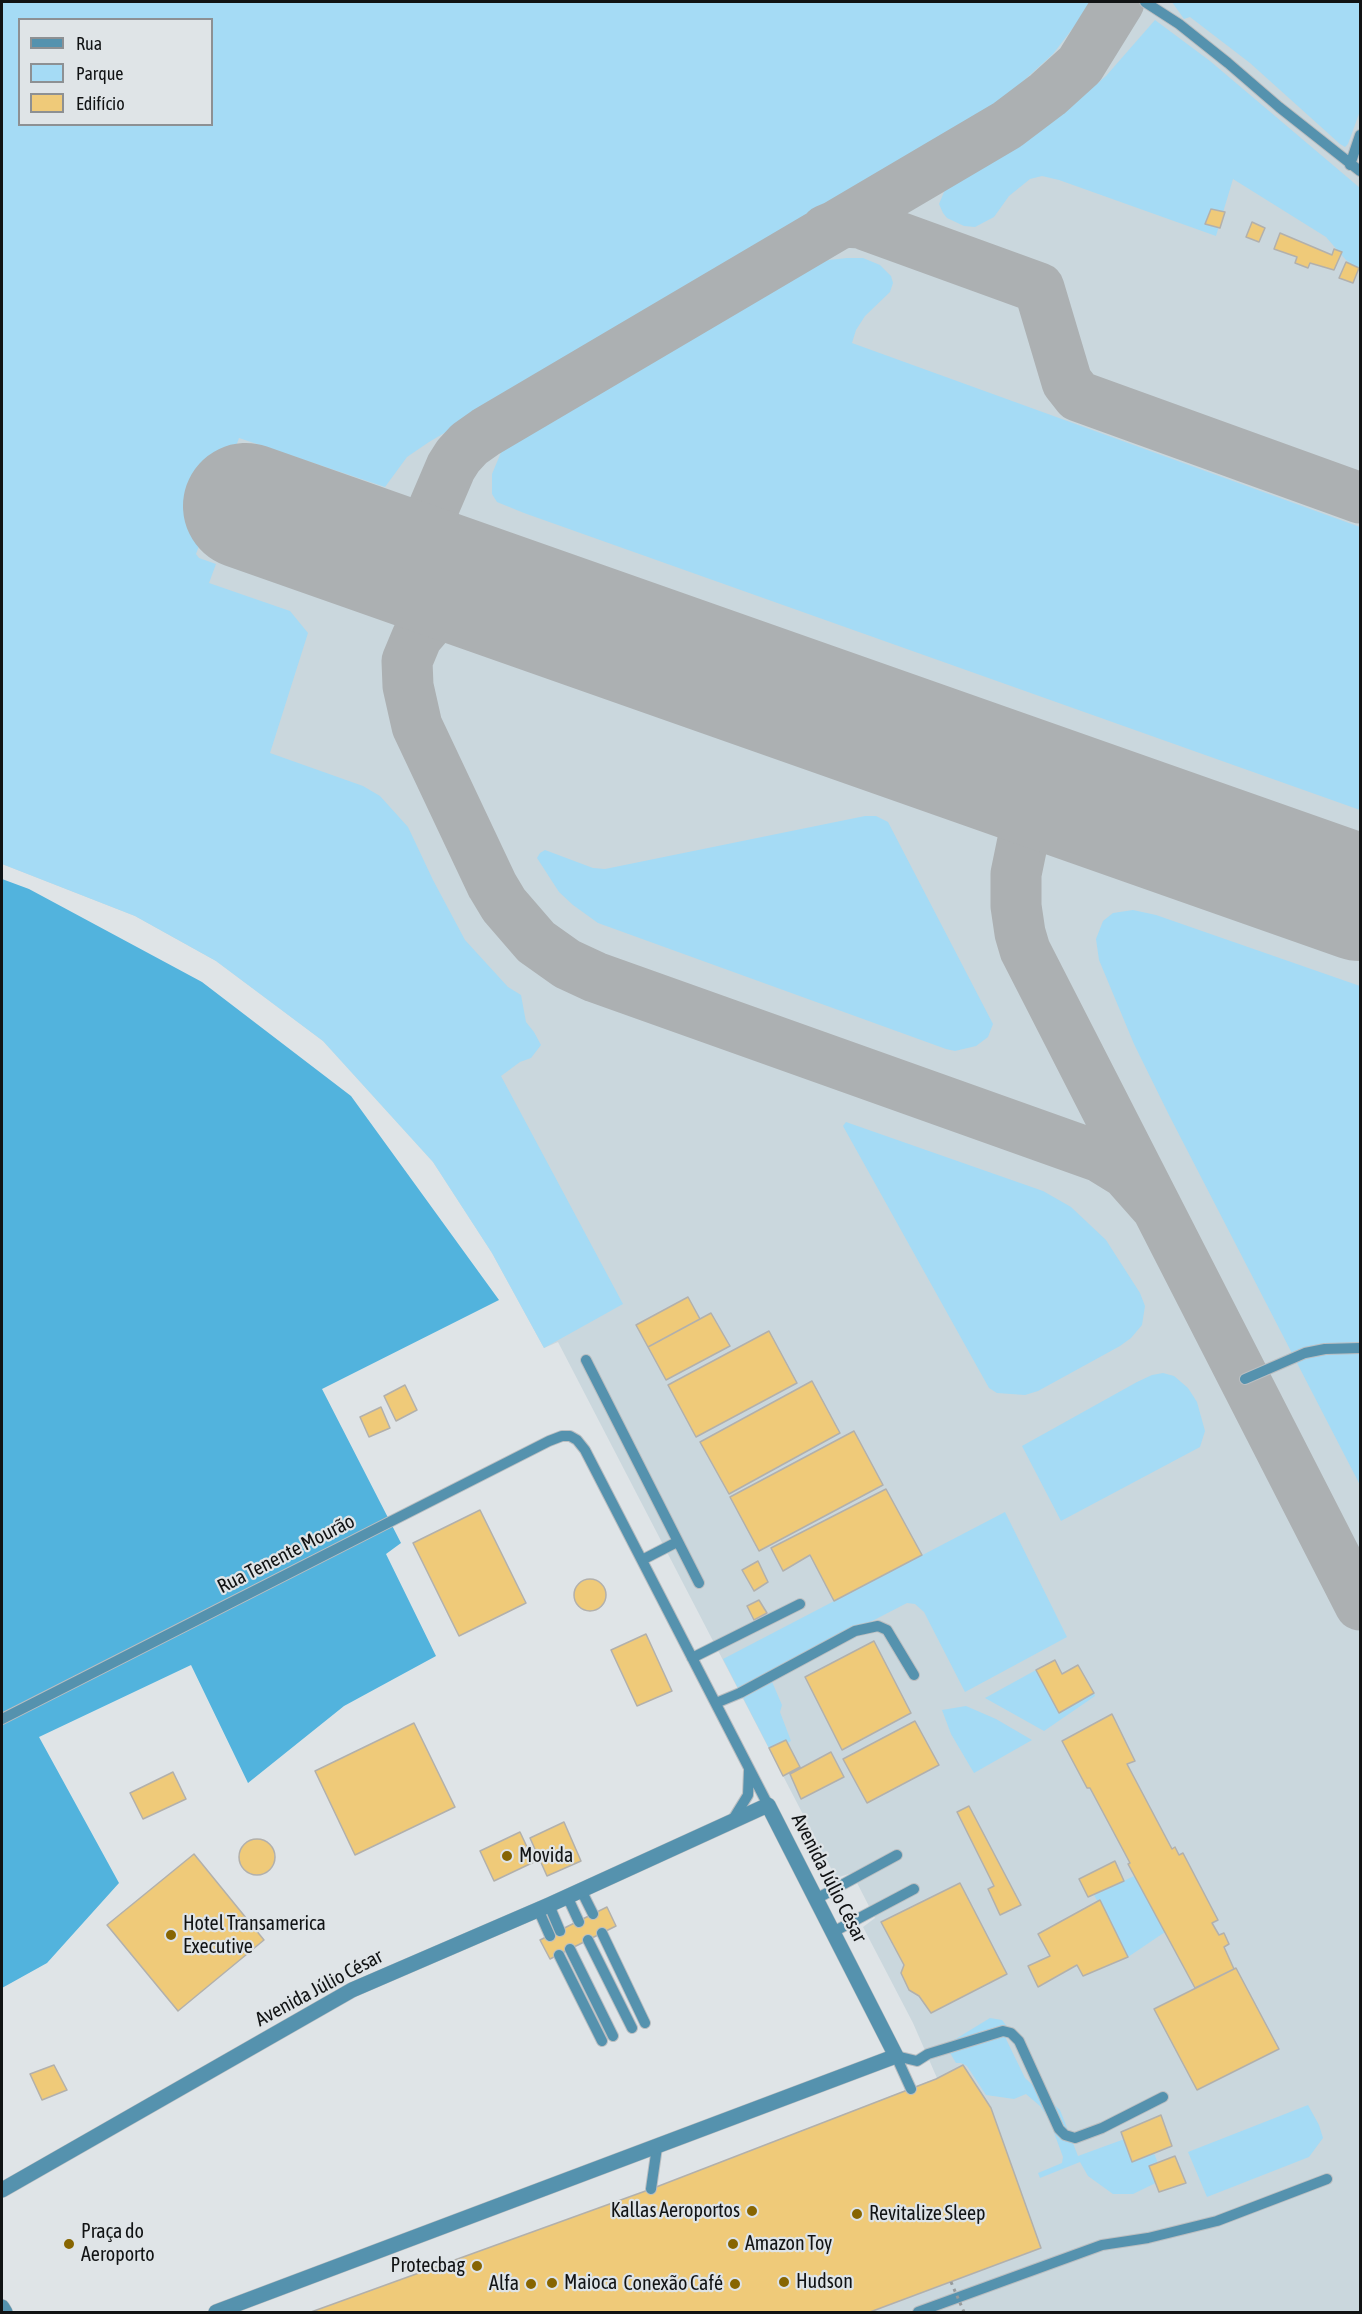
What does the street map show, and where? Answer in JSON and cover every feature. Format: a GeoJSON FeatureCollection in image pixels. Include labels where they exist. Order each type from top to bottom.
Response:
{"type":"FeatureCollection","features":[{"type":"Feature","properties":{"kind":"street","name":"Avenida Júlio César"},"geometry":{"type":"LineString","coordinates":[[2,2190],[352,1990],[544,1907],[768,1805],[896,2056]]}},
{"type":"Feature","properties":{"kind":"street"},"geometry":{"type":"LineString","coordinates":[[216,2313],[896,2056]]}},
{"type":"Feature","properties":{"kind":"street"},"geometry":{"type":"LineString","coordinates":[[2,2307],[5,2313]]}},
{"type":"Feature","properties":{"kind":"lane"},"geometry":{"type":"LineString","coordinates":[[1145,2],[1179,24],[1360,171]]}},
{"type":"Feature","properties":{"kind":"lane"},"geometry":{"type":"LineString","coordinates":[[1350,165],[1360,135]]}},
{"type":"Feature","properties":{"kind":"lane"},"geometry":{"type":"LineString","coordinates":[[1245,1379],[1305,1353],[1325,1349],[1360,1348]]}},
{"type":"Feature","properties":{"kind":"lane"},"geometry":{"type":"LineString","coordinates":[[586,1360],[699,1583]]}},
{"type":"Feature","properties":{"kind":"lane","name":"Rua Tenente Mourão"},"geometry":{"type":"LineString","coordinates":[[2,1719],[562,1436],[570,1436],[577,1440],[585,1450],[642,1560]]}},
{"type":"Feature","properties":{"kind":"lane"},"geometry":{"type":"LineString","coordinates":[[677,1542],[642,1560],[768,1805]]}},
{"type":"Feature","properties":{"kind":"lane"},"geometry":{"type":"LineString","coordinates":[[692,1658],[800,1604]]}},
{"type":"Feature","properties":{"kind":"lane"},"geometry":{"type":"LineString","coordinates":[[716,1703],[740,1693],[855,1631],[878,1626],[887,1630],[914,1675]]}},
{"type":"Feature","properties":{"kind":"lane"},"geometry":{"type":"LineString","coordinates":[[731,1822],[748,1795],[749,1766]]}},
{"type":"Feature","properties":{"kind":"lane"},"geometry":{"type":"LineString","coordinates":[[816,1899],[897,1855]]}},
{"type":"Feature","properties":{"kind":"lane"},"geometry":{"type":"LineString","coordinates":[[833,1932],[914,1889]]}},
{"type":"Feature","properties":{"kind":"lane"},"geometry":{"type":"LineString","coordinates":[[574,1893],[593,1914]]}},
{"type":"Feature","properties":{"kind":"lane"},"geometry":{"type":"LineString","coordinates":[[574,1893],[579,1922]]}},
{"type":"Feature","properties":{"kind":"lane"},"geometry":{"type":"LineString","coordinates":[[544,1907],[560,1931]]}},
{"type":"Feature","properties":{"kind":"lane"},"geometry":{"type":"LineString","coordinates":[[544,1907],[550,1936]]}},
{"type":"Feature","properties":{"kind":"lane"},"geometry":{"type":"LineString","coordinates":[[602,1933],[645,2023]]}},
{"type":"Feature","properties":{"kind":"lane"},"geometry":{"type":"LineString","coordinates":[[588,1940],[632,2028]]}},
{"type":"Feature","properties":{"kind":"lane"},"geometry":{"type":"LineString","coordinates":[[570,1949],[613,2036]]}},
{"type":"Feature","properties":{"kind":"lane"},"geometry":{"type":"LineString","coordinates":[[559,1955],[602,2041]]}},
{"type":"Feature","properties":{"kind":"lane"},"geometry":{"type":"LineString","coordinates":[[896,2056],[917,2061],[928,2054],[1003,2031],[1011,2032],[1019,2041],[1059,2128],[1065,2135],[1075,2138],[1102,2128],[1163,2097]]}},
{"type":"Feature","properties":{"kind":"lane"},"geometry":{"type":"LineString","coordinates":[[896,2056],[911,2089]]}},
{"type":"Feature","properties":{"kind":"lane"},"geometry":{"type":"LineString","coordinates":[[651,2189],[657,2147]]}},
{"type":"Feature","properties":{"kind":"lane"},"geometry":{"type":"LineString","coordinates":[[918,2313],[1102,2245],[1148,2238],[1216,2221],[1327,2179]]}},
{"type":"Feature","properties":{"kind":"path"},"geometry":{"type":"LineString","coordinates":[[951,2282],[964,2313]]}},
{"type":"Feature","properties":{"kind":"shaded area"},"geometry":{"type":"Polygon","coordinates":[[[2,2],[1360,2],[1360,2312],[311,2312],[651,2189],[937,2078],[913,2023],[863,1927],[875,1918],[852,1873],[836,1878],[558,1342],[544,1348],[492,1253],[433,1162],[323,1041],[216,961],[135,916],[2,864],[2,2]]]}},
{"type":"Feature","properties":{"kind":"shaded area"},"geometry":{"type":"Polygon","coordinates":[[[2,879],[29,889],[202,982],[351,1096],[499,1300],[322,1389],[401,1543],[386,1554],[436,1656],[344,1706],[248,1783],[191,1665],[39,1737],[119,1883],[47,1963],[2,1988],[2,879]]]}},
{"type":"Feature","properties":{"kind":"green space"},"geometry":{"type":"Polygon","coordinates":[[[2,2],[1093,2],[1053,54],[998,104],[872,182],[429,442],[407,457],[385,487],[239,438],[196,554],[199,558],[216,564],[209,583],[290,611],[308,633],[270,753],[363,786],[380,796],[408,827],[465,940],[508,987],[521,995],[526,1022],[541,1045],[531,1058],[520,1062],[501,1076],[623,1304],[544,1348],[492,1253],[433,1162],[323,1041],[216,961],[135,916],[2,864],[2,2]]]}},
{"type":"Feature","properties":{"kind":"green space"},"geometry":{"type":"Polygon","coordinates":[[[1172,2],[1360,2],[1360,111],[1348,144],[1345,147],[1340,144],[1250,63],[1190,17],[1184,19],[1172,2]]]}},
{"type":"Feature","properties":{"kind":"green space"},"geometry":{"type":"Polygon","coordinates":[[[1155,20],[1210,61],[1360,188],[1360,271],[1346,260],[1326,237],[1233,179],[1216,236],[1042,176],[1030,179],[1009,196],[994,217],[975,227],[964,226],[947,218],[939,204],[949,180],[1056,117],[1106,76],[1155,20]]]}},
{"type":"Feature","properties":{"kind":"green space"},"geometry":{"type":"Polygon","coordinates":[[[863,258],[880,265],[891,276],[893,283],[890,292],[865,316],[856,330],[852,343],[1360,527],[1360,810],[497,502],[492,494],[492,474],[502,450],[514,441],[802,269],[820,261],[863,258]]]}},
{"type":"Feature","properties":{"kind":"green space"},"geometry":{"type":"Polygon","coordinates":[[[865,816],[876,816],[888,822],[993,1024],[988,1037],[976,1046],[955,1051],[946,1049],[598,923],[559,892],[537,858],[545,850],[593,868],[605,869],[865,816]]]}},
{"type":"Feature","properties":{"kind":"green space"},"geometry":{"type":"Polygon","coordinates":[[[1133,910],[1156,915],[1360,986],[1360,1485],[1169,1115],[1134,1044],[1099,960],[1096,939],[1103,921],[1113,913],[1133,910]]]}},
{"type":"Feature","properties":{"kind":"green space"},"geometry":{"type":"Polygon","coordinates":[[[846,1122],[1043,1191],[1071,1207],[1106,1240],[1140,1293],[1145,1306],[1142,1325],[1131,1338],[1120,1346],[1038,1391],[1025,1395],[997,1393],[989,1388],[843,1126],[846,1122]]]}},
{"type":"Feature","properties":{"kind":"green space"},"geometry":{"type":"Polygon","coordinates":[[[1163,1373],[1174,1376],[1188,1388],[1197,1402],[1205,1431],[1200,1447],[1061,1521],[1022,1446],[1137,1382],[1163,1373]]]}},
{"type":"Feature","properties":{"kind":"green space"},"geometry":{"type":"Polygon","coordinates":[[[1005,1512],[1067,1637],[965,1692],[924,1612],[915,1604],[907,1603],[785,1666],[770,1677],[782,1705],[780,1712],[791,1741],[771,1752],[723,1659],[1005,1512]]]}},
{"type":"Feature","properties":{"kind":"green space"},"geometry":{"type":"Polygon","coordinates":[[[1036,1670],[1059,1713],[1094,1693],[1095,1696],[1044,1731],[985,1698],[1036,1670]]]}},
{"type":"Feature","properties":{"kind":"green space"},"geometry":{"type":"Polygon","coordinates":[[[966,1706],[996,1719],[1032,1740],[974,1773],[951,1734],[942,1710],[966,1706]]]}},
{"type":"Feature","properties":{"kind":"green space"},"geometry":{"type":"Polygon","coordinates":[[[1134,1876],[1165,1932],[1128,1957],[1094,1895],[1134,1876]]]}},
{"type":"Feature","properties":{"kind":"green space"},"geometry":{"type":"Polygon","coordinates":[[[990,2018],[1002,2020],[1008,2028],[1006,2039],[1025,2078],[1060,2110],[1078,2156],[1130,2137],[1154,2153],[1164,2179],[1133,2194],[1113,2194],[1088,2176],[1080,2162],[1040,2178],[1038,2173],[1062,2163],[1063,2157],[1049,2119],[1040,2106],[1026,2094],[1014,2099],[986,2095],[967,2066],[956,2063],[950,2053],[954,2040],[990,2018]]]}},
{"type":"Feature","properties":{"kind":"green space"},"geometry":{"type":"Polygon","coordinates":[[[1308,2105],[1323,2138],[1309,2157],[1207,2197],[1188,2152],[1308,2105]]]}},
{"type":"Feature","properties":{"kind":"building"},"geometry":{"type":"Polygon","coordinates":[[[1211,209],[1225,212],[1220,228],[1205,224],[1211,209]]]}},
{"type":"Feature","properties":{"kind":"building"},"geometry":{"type":"Polygon","coordinates":[[[1252,222],[1265,228],[1259,242],[1246,237],[1252,222]]]}},
{"type":"Feature","properties":{"kind":"building"},"geometry":{"type":"Polygon","coordinates":[[[1280,233],[1332,255],[1334,249],[1342,252],[1334,270],[1310,263],[1308,268],[1295,263],[1297,257],[1274,249],[1280,233]]]}},
{"type":"Feature","properties":{"kind":"building"},"geometry":{"type":"Polygon","coordinates":[[[1346,262],[1359,268],[1353,283],[1339,278],[1346,262]]]}},
{"type":"Feature","properties":{"kind":"building"},"geometry":{"type":"Polygon","coordinates":[[[688,1297],[700,1319],[648,1347],[636,1325],[688,1297]]]}},
{"type":"Feature","properties":{"kind":"building"},"geometry":{"type":"Polygon","coordinates":[[[711,1313],[730,1346],[666,1380],[648,1347],[711,1313]]]}},
{"type":"Feature","properties":{"kind":"building"},"geometry":{"type":"Polygon","coordinates":[[[769,1331],[797,1383],[696,1437],[668,1385],[769,1331]]]}},
{"type":"Feature","properties":{"kind":"building"},"geometry":{"type":"Polygon","coordinates":[[[812,1381],[840,1433],[729,1494],[700,1442],[812,1381]]]}},
{"type":"Feature","properties":{"kind":"building"},"geometry":{"type":"Polygon","coordinates":[[[405,1385],[417,1410],[396,1421],[384,1396],[405,1385]]]}},
{"type":"Feature","properties":{"kind":"building"},"geometry":{"type":"Polygon","coordinates":[[[381,1407],[390,1428],[369,1437],[360,1417],[381,1407]]]}},
{"type":"Feature","properties":{"kind":"building"},"geometry":{"type":"Polygon","coordinates":[[[854,1431],[883,1485],[759,1551],[730,1497],[854,1431]]]}},
{"type":"Feature","properties":{"kind":"building"},"geometry":{"type":"Polygon","coordinates":[[[886,1489],[922,1555],[834,1601],[810,1555],[783,1571],[771,1548],[886,1489]]]}},
{"type":"Feature","properties":{"kind":"building"},"geometry":{"type":"Polygon","coordinates":[[[480,1510],[526,1603],[459,1636],[413,1543],[480,1510]]]}},
{"type":"Feature","properties":{"kind":"building"},"geometry":{"type":"Polygon","coordinates":[[[758,1561],[768,1582],[754,1591],[742,1570],[758,1561]]]}},
{"type":"Feature","properties":{"kind":"building"},"geometry":{"type":"Polygon","coordinates":[[[590,1579],[601,1584],[606,1595],[601,1606],[590,1611],[579,1606],[574,1595],[579,1584],[590,1579]]]}},
{"type":"Feature","properties":{"kind":"building"},"geometry":{"type":"Polygon","coordinates":[[[759,1600],[767,1613],[754,1620],[747,1606],[759,1600]]]}},
{"type":"Feature","properties":{"kind":"building"},"geometry":{"type":"Polygon","coordinates":[[[646,1634],[672,1691],[637,1706],[611,1650],[646,1634]]]}},
{"type":"Feature","properties":{"kind":"building"},"geometry":{"type":"Polygon","coordinates":[[[874,1641],[911,1713],[842,1750],[805,1677],[874,1641]]]}},
{"type":"Feature","properties":{"kind":"building"},"geometry":{"type":"Polygon","coordinates":[[[1055,1660],[1062,1674],[1078,1665],[1094,1693],[1059,1713],[1036,1670],[1055,1660]]]}},
{"type":"Feature","properties":{"kind":"building"},"geometry":{"type":"Polygon","coordinates":[[[1112,1714],[1135,1761],[1127,1764],[1172,1849],[1175,1847],[1179,1855],[1183,1853],[1218,1920],[1212,1923],[1219,1935],[1224,1933],[1229,1944],[1224,1947],[1234,1969],[1195,1988],[1090,1788],[1087,1788],[1062,1741],[1112,1714]]]}},
{"type":"Feature","properties":{"kind":"building"},"geometry":{"type":"Polygon","coordinates":[[[915,1721],[939,1765],[867,1803],[843,1759],[915,1721]]]}},
{"type":"Feature","properties":{"kind":"building"},"geometry":{"type":"Polygon","coordinates":[[[414,1723],[455,1807],[355,1855],[315,1771],[414,1723]]]}},
{"type":"Feature","properties":{"kind":"building"},"geometry":{"type":"Polygon","coordinates":[[[786,1740],[800,1767],[783,1776],[769,1748],[786,1740]]]}},
{"type":"Feature","properties":{"kind":"building"},"geometry":{"type":"Polygon","coordinates":[[[831,1752],[844,1777],[801,1799],[790,1774],[831,1752]]]}},
{"type":"Feature","properties":{"kind":"building"},"geometry":{"type":"Polygon","coordinates":[[[173,1772],[186,1799],[143,1819],[130,1793],[173,1772]]]}},
{"type":"Feature","properties":{"kind":"building"},"geometry":{"type":"Polygon","coordinates":[[[969,1806],[1021,1905],[1000,1915],[988,1889],[994,1886],[957,1812],[969,1806]]]}},
{"type":"Feature","properties":{"kind":"building"},"geometry":{"type":"Polygon","coordinates":[[[564,1822],[581,1861],[547,1876],[530,1838],[564,1822]]]}},
{"type":"Feature","properties":{"kind":"building","name":"Movida"},"geometry":{"type":"Polygon","coordinates":[[[520,1832],[534,1862],[494,1881],[480,1851],[520,1832]]]}},
{"type":"Feature","properties":{"kind":"building"},"geometry":{"type":"Polygon","coordinates":[[[257,1839],[270,1844],[275,1857],[270,1870],[257,1875],[244,1870],[239,1857],[244,1844],[257,1839]]]}},
{"type":"Feature","properties":{"kind":"building"},"geometry":{"type":"Polygon","coordinates":[[[194,1854],[264,1940],[178,2011],[107,1925],[194,1854]]]}},
{"type":"Feature","properties":{"kind":"building"},"geometry":{"type":"Polygon","coordinates":[[[1115,1861],[1124,1881],[1088,1897],[1079,1879],[1115,1861]]]}},
{"type":"Feature","properties":{"kind":"building"},"geometry":{"type":"Polygon","coordinates":[[[960,1883],[1007,1974],[931,2013],[919,1996],[909,1990],[901,1973],[904,1965],[881,1922],[960,1883]]]}},
{"type":"Feature","properties":{"kind":"building"},"geometry":{"type":"Polygon","coordinates":[[[1100,1900],[1128,1957],[1083,1976],[1077,1965],[1038,1987],[1028,1966],[1050,1956],[1038,1934],[1100,1900]]]}},
{"type":"Feature","properties":{"kind":"building"},"geometry":{"type":"Polygon","coordinates":[[[607,1907],[616,1926],[550,1959],[540,1940],[607,1907]]]}},
{"type":"Feature","properties":{"kind":"building"},"geometry":{"type":"Polygon","coordinates":[[[1236,1968],[1279,2049],[1197,2090],[1154,2009],[1236,1968]]]}},
{"type":"Feature","properties":{"kind":"building"},"geometry":{"type":"Polygon","coordinates":[[[54,2065],[67,2090],[42,2100],[30,2074],[54,2065]]]}},
{"type":"Feature","properties":{"kind":"building"},"geometry":{"type":"Polygon","coordinates":[[[963,2065],[991,2108],[1041,2248],[870,2312],[311,2312],[651,2189],[936,2079],[963,2065]]]}},
{"type":"Feature","properties":{"kind":"building"},"geometry":{"type":"Polygon","coordinates":[[[1161,2115],[1172,2146],[1132,2162],[1121,2132],[1161,2115]]]}},
{"type":"Feature","properties":{"kind":"building"},"geometry":{"type":"Polygon","coordinates":[[[1175,2156],[1186,2183],[1159,2192],[1149,2166],[1175,2156]]]}},
{"type":"Feature","properties":{"kind":"taxiway"},"geometry":{"type":"LineString","coordinates":[[410,563],[451,467],[469,444],[1007,125],[1048,94],[1080,65],[1119,2]]}},
{"type":"Feature","properties":{"kind":"taxiway"},"geometry":{"type":"LineString","coordinates":[[826,230],[845,222],[860,223],[1039,288],[1067,382],[1078,396],[1360,498]]}},
{"type":"Feature","properties":{"kind":"taxiway"},"geometry":{"type":"LineString","coordinates":[[519,602],[493,600],[468,602],[445,611],[429,623],[417,637],[407,661],[408,686],[417,726],[492,885],[504,905],[536,942],[567,964],[595,977],[1100,1157],[1126,1173],[1157,1208]]}},
{"type":"Feature","properties":{"kind":"taxiway"},"geometry":{"type":"LineString","coordinates":[[1074,797],[1044,814],[1023,840],[1016,874],[1016,906],[1025,950],[1360,1605]]}},
{"type":"Feature","properties":{"kind":"runway"},"geometry":{"type":"LineString","coordinates":[[246,506],[1360,898]]}},
{"type":"Feature","properties":{"kind":"place","name":"Movida"},"geometry":{"type":"Point","coordinates":[507,1856]}},
{"type":"Feature","properties":{"kind":"place","name":"Hotel Transamerica Executive"},"geometry":{"type":"Point","coordinates":[171,1935]}},
{"type":"Feature","properties":{"kind":"place","name":"Kallas Aeroportos"},"geometry":{"type":"Point","coordinates":[752,2211]}},
{"type":"Feature","properties":{"kind":"place","name":"Revitalize Sleep"},"geometry":{"type":"Point","coordinates":[857,2214]}},
{"type":"Feature","properties":{"kind":"place","name":"Praça do Aeroporto"},"geometry":{"type":"Point","coordinates":[69,2244]}},
{"type":"Feature","properties":{"kind":"place","name":"Amazon Toy"},"geometry":{"type":"Point","coordinates":[733,2244]}},
{"type":"Feature","properties":{"kind":"place","name":"Protecbag"},"geometry":{"type":"Point","coordinates":[477,2266]}},
{"type":"Feature","properties":{"kind":"place","name":"Hudson"},"geometry":{"type":"Point","coordinates":[784,2282]}},
{"type":"Feature","properties":{"kind":"place","name":"Maioca"},"geometry":{"type":"Point","coordinates":[552,2283]}},
{"type":"Feature","properties":{"kind":"place","name":"Alfa"},"geometry":{"type":"Point","coordinates":[531,2284]}},
{"type":"Feature","properties":{"kind":"place","name":"Conexão Café"},"geometry":{"type":"Point","coordinates":[735,2284]}}]}
